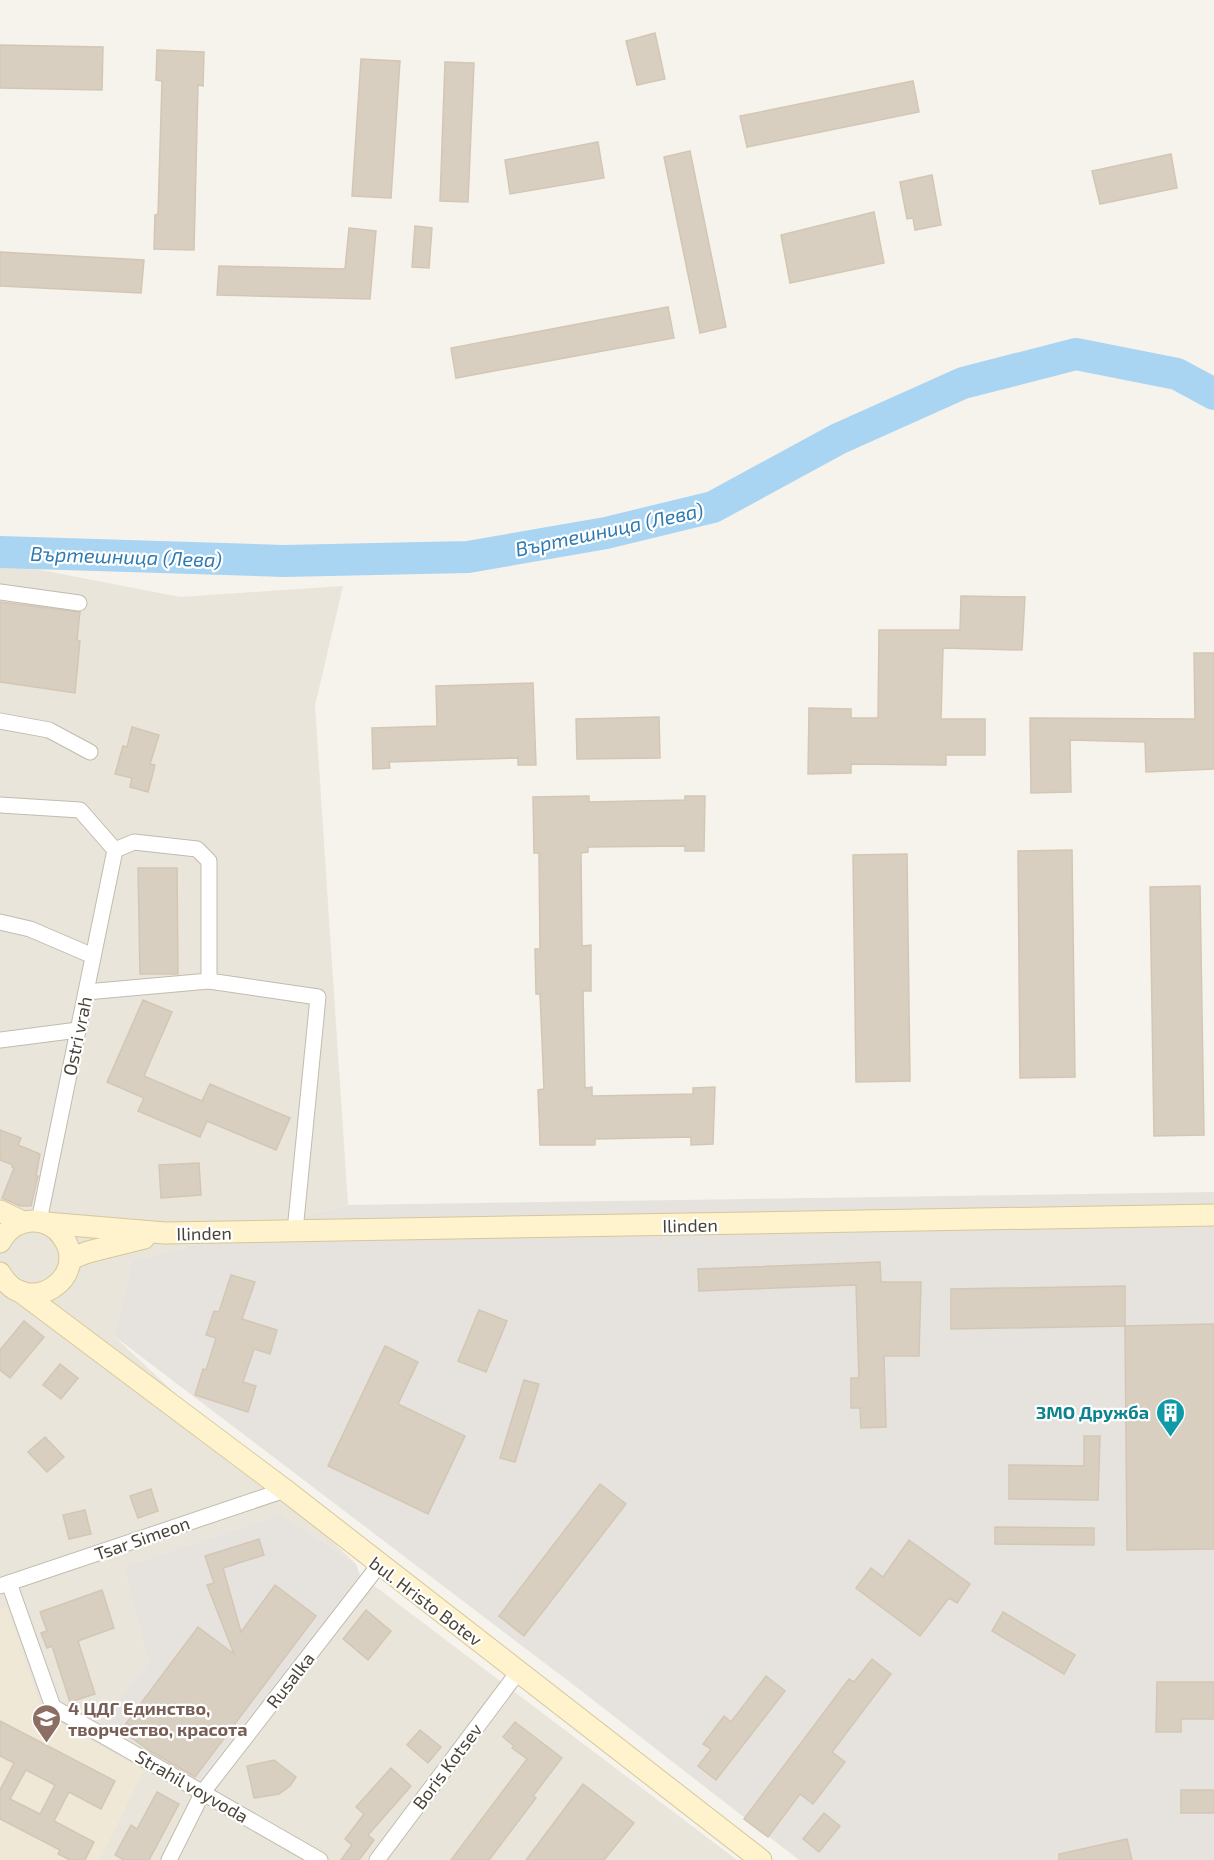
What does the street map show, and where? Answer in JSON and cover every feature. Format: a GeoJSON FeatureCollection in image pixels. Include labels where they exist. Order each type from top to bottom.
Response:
{"type":"FeatureCollection","features":[{"type":"Feature","properties":{"kind":"street"},"geometry":{"type":"LineString","coordinates":[[0,592],[79,603]]}},
{"type":"Feature","properties":{"kind":"street"},"geometry":{"type":"LineString","coordinates":[[0,721],[49,730],[90,752]]}},
{"type":"Feature","properties":{"kind":"street"},"geometry":{"type":"LineString","coordinates":[[0,805],[80,810],[115,850],[134,842],[197,849],[209,861],[209,981]]}},
{"type":"Feature","properties":{"kind":"street","name":"Ostri vrah"},"geometry":{"type":"LineString","coordinates":[[36,1222],[115,850]]}},
{"type":"Feature","properties":{"kind":"street"},"geometry":{"type":"LineString","coordinates":[[0,922],[30,929],[93,956]]}},
{"type":"Feature","properties":{"kind":"street"},"geometry":{"type":"LineString","coordinates":[[86,992],[209,981],[318,997],[295,1232]]}},
{"type":"Feature","properties":{"kind":"street"},"geometry":{"type":"LineString","coordinates":[[0,1040],[78,1030]]}},
{"type":"Feature","properties":{"kind":"street"},"geometry":{"type":"LineString","coordinates":[[0,1211],[56,1229],[68,1248],[70,1259],[68,1270],[54,1288],[32,1294],[21,1292]]}},
{"type":"Feature","properties":{"kind":"street","name":"Ilinden"},"geometry":{"type":"LineString","coordinates":[[36,1222],[165,1233],[1214,1215]]}},
{"type":"Feature","properties":{"kind":"street"},"geometry":{"type":"LineString","coordinates":[[0,1242],[9,1230],[36,1222]]}},
{"type":"Feature","properties":{"kind":"street","name":"Ilinden"},"geometry":{"type":"LineString","coordinates":[[70,1259],[88,1252],[165,1233]]}},
{"type":"Feature","properties":{"kind":"street","name":"bul. Hristo Botev"},"geometry":{"type":"LineString","coordinates":[[1,1275],[10,1286],[91,1343],[285,1490],[761,1860]]}},
{"type":"Feature","properties":{"kind":"street","name":"bul. Hristo Botev"},"geometry":{"type":"LineString","coordinates":[[62,1280],[64,1306],[91,1343]]}},
{"type":"Feature","properties":{"kind":"street","name":"Tsar Simeon"},"geometry":{"type":"LineString","coordinates":[[5,1584],[285,1490]]}},
{"type":"Feature","properties":{"kind":"street","name":"Rusalka"},"geometry":{"type":"LineString","coordinates":[[169,1860],[203,1792],[379,1565]]}},
{"type":"Feature","properties":{"kind":"street","name":"Strahil voyvoda"},"geometry":{"type":"LineString","coordinates":[[5,1584],[53,1707],[320,1860]]}},
{"type":"Feature","properties":{"kind":"street","name":"Boris Kotsev"},"geometry":{"type":"LineString","coordinates":[[377,1860],[518,1672]]}},
{"type":"Feature","properties":{"kind":"shaded area"},"geometry":{"type":"Polygon","coordinates":[[[0,562],[180,597],[343,586],[315,706],[348,1205],[132,1261],[114,1336],[356,1564],[281,1514],[124,1566],[149,1663],[200,1780],[360,1575],[737,1860],[0,1860],[0,562]]]}},
{"type":"Feature","properties":{"kind":"shaded area"},"geometry":{"type":"Polygon","coordinates":[[[1214,1192],[1214,1860],[799,1860],[575,1686],[114,1336],[132,1261],[348,1205],[1214,1192]]]}},
{"type":"Feature","properties":{"kind":"shaded area"},"geometry":{"type":"Polygon","coordinates":[[[281,1514],[356,1564],[360,1575],[200,1780],[100,1724],[149,1663],[124,1566],[281,1514]]]}},
{"type":"Feature","properties":{"kind":"shaded area","name":"4 ЦДГ Единство, творчество, красота"},"geometry":{"type":"Polygon","coordinates":[[[7,1607],[44,1715],[144,1770],[100,1860],[0,1860],[0,1609],[7,1607]]]}},
{"type":"Feature","properties":{"kind":"building"},"geometry":{"type":"Polygon","coordinates":[[[655,33],[665,79],[637,85],[626,41],[655,33]]]}},
{"type":"Feature","properties":{"kind":"building"},"geometry":{"type":"Polygon","coordinates":[[[0,45],[103,47],[102,90],[0,88],[0,45]]]}},
{"type":"Feature","properties":{"kind":"building"},"geometry":{"type":"Polygon","coordinates":[[[157,50],[204,52],[203,86],[198,85],[194,250],[154,249],[155,215],[158,214],[162,81],[156,80],[157,50]]]}},
{"type":"Feature","properties":{"kind":"building"},"geometry":{"type":"Polygon","coordinates":[[[361,59],[400,61],[391,198],[352,196],[361,59]]]}},
{"type":"Feature","properties":{"kind":"building"},"geometry":{"type":"Polygon","coordinates":[[[445,62],[474,63],[468,202],[440,201],[445,62]]]}},
{"type":"Feature","properties":{"kind":"building"},"geometry":{"type":"Polygon","coordinates":[[[913,81],[919,112],[747,147],[740,116],[913,81]]]}},
{"type":"Feature","properties":{"kind":"building"},"geometry":{"type":"Polygon","coordinates":[[[598,142],[604,178],[510,194],[505,160],[598,142]]]}},
{"type":"Feature","properties":{"kind":"building"},"geometry":{"type":"Polygon","coordinates":[[[690,151],[726,327],[700,333],[664,157],[690,151]]]}},
{"type":"Feature","properties":{"kind":"building"},"geometry":{"type":"Polygon","coordinates":[[[1171,154],[1177,188],[1100,204],[1092,171],[1171,154]]]}},
{"type":"Feature","properties":{"kind":"building"},"geometry":{"type":"Polygon","coordinates":[[[932,175],[941,225],[915,230],[913,218],[907,219],[900,182],[932,175]]]}},
{"type":"Feature","properties":{"kind":"building"},"geometry":{"type":"Polygon","coordinates":[[[874,212],[884,263],[790,283],[781,235],[874,212]]]}},
{"type":"Feature","properties":{"kind":"building"},"geometry":{"type":"Polygon","coordinates":[[[415,226],[432,228],[429,268],[412,267],[415,226]]]}},
{"type":"Feature","properties":{"kind":"building"},"geometry":{"type":"Polygon","coordinates":[[[349,228],[376,231],[370,299],[217,295],[219,266],[345,269],[349,228]]]}},
{"type":"Feature","properties":{"kind":"building"},"geometry":{"type":"Polygon","coordinates":[[[0,252],[144,260],[141,293],[0,286],[0,252]]]}},
{"type":"Feature","properties":{"kind":"building"},"geometry":{"type":"Polygon","coordinates":[[[668,307],[674,338],[456,378],[451,348],[668,307]]]}},
{"type":"Feature","properties":{"kind":"building"},"geometry":{"type":"Polygon","coordinates":[[[961,596],[1025,597],[1022,650],[943,648],[941,719],[985,719],[985,755],[946,755],[946,765],[851,764],[851,773],[808,774],[809,708],[851,709],[851,718],[878,718],[879,630],[960,630],[961,596]]]}},
{"type":"Feature","properties":{"kind":"building"},"geometry":{"type":"Polygon","coordinates":[[[0,602],[80,612],[75,693],[0,682],[0,602]]]}},
{"type":"Feature","properties":{"kind":"building"},"geometry":{"type":"Polygon","coordinates":[[[1194,653],[1214,653],[1214,769],[1146,772],[1145,742],[1070,740],[1071,792],[1031,793],[1030,718],[1195,719],[1194,653]]]}},
{"type":"Feature","properties":{"kind":"building"},"geometry":{"type":"Polygon","coordinates":[[[533,683],[536,765],[518,765],[518,758],[389,762],[390,768],[373,769],[372,728],[437,726],[436,686],[533,683]]]}},
{"type":"Feature","properties":{"kind":"building"},"geometry":{"type":"Polygon","coordinates":[[[659,717],[660,758],[577,759],[576,719],[659,717]]]}},
{"type":"Feature","properties":{"kind":"building"},"geometry":{"type":"Polygon","coordinates":[[[132,727],[159,735],[150,764],[155,765],[148,792],[130,787],[132,778],[115,774],[123,746],[127,747],[132,727]]]}},
{"type":"Feature","properties":{"kind":"building"},"geometry":{"type":"Polygon","coordinates":[[[589,796],[589,802],[685,800],[685,796],[705,796],[704,851],[685,851],[685,846],[588,847],[588,852],[581,853],[582,946],[591,945],[591,991],[583,991],[585,1088],[592,1087],[592,1096],[693,1094],[693,1088],[715,1087],[713,1144],[691,1145],[691,1137],[595,1139],[595,1145],[540,1145],[538,1090],[544,1089],[540,994],[536,994],[535,949],[540,949],[539,853],[534,853],[533,797],[589,796]]]}},
{"type":"Feature","properties":{"kind":"building"},"geometry":{"type":"Polygon","coordinates":[[[1072,850],[1075,1077],[1020,1078],[1018,851],[1072,850]]]}},
{"type":"Feature","properties":{"kind":"building"},"geometry":{"type":"Polygon","coordinates":[[[907,854],[910,1081],[856,1082],[853,855],[907,854]]]}},
{"type":"Feature","properties":{"kind":"building"},"geometry":{"type":"Polygon","coordinates":[[[138,868],[177,868],[178,974],[140,974],[138,868]]]}},
{"type":"Feature","properties":{"kind":"building"},"geometry":{"type":"Polygon","coordinates":[[[1200,886],[1204,1135],[1154,1136],[1150,887],[1200,886]]]}},
{"type":"Feature","properties":{"kind":"building"},"geometry":{"type":"Polygon","coordinates":[[[143,1000],[172,1012],[144,1076],[202,1101],[210,1084],[290,1118],[276,1150],[207,1121],[200,1137],[138,1111],[144,1098],[107,1082],[143,1000]]]}},
{"type":"Feature","properties":{"kind":"building"},"geometry":{"type":"Polygon","coordinates":[[[0,1130],[21,1138],[18,1145],[40,1154],[31,1206],[20,1206],[2,1198],[14,1168],[13,1165],[0,1160],[0,1130]]]}},
{"type":"Feature","properties":{"kind":"building"},"geometry":{"type":"Polygon","coordinates":[[[199,1163],[201,1195],[161,1198],[159,1165],[199,1163]]]}},
{"type":"Feature","properties":{"kind":"building"},"geometry":{"type":"Polygon","coordinates":[[[880,1262],[881,1282],[921,1282],[919,1356],[884,1356],[886,1427],[861,1428],[860,1408],[851,1408],[851,1378],[859,1378],[856,1285],[699,1291],[698,1269],[880,1262]]]}},
{"type":"Feature","properties":{"kind":"building"},"geometry":{"type":"Polygon","coordinates":[[[231,1275],[255,1282],[242,1319],[277,1330],[270,1354],[254,1349],[243,1382],[256,1386],[248,1412],[195,1395],[216,1338],[206,1335],[214,1311],[219,1312],[231,1275]]]}},
{"type":"Feature","properties":{"kind":"building"},"geometry":{"type":"Polygon","coordinates":[[[1125,1286],[1125,1326],[951,1329],[951,1289],[1125,1286]]]}},
{"type":"Feature","properties":{"kind":"building"},"geometry":{"type":"Polygon","coordinates":[[[479,1310],[507,1321],[486,1372],[458,1361],[479,1310]]]}},
{"type":"Feature","properties":{"kind":"building"},"geometry":{"type":"Polygon","coordinates":[[[24,1321],[44,1337],[10,1378],[0,1370],[0,1350],[24,1321]]]}},
{"type":"Feature","properties":{"kind":"building","name":"ЗМО Дружба"},"geometry":{"type":"Polygon","coordinates":[[[1214,1324],[1214,1549],[1127,1550],[1125,1326],[1214,1324]]]}},
{"type":"Feature","properties":{"kind":"building"},"geometry":{"type":"Polygon","coordinates":[[[385,1346],[418,1362],[398,1404],[465,1436],[428,1514],[328,1466],[385,1346]]]}},
{"type":"Feature","properties":{"kind":"building"},"geometry":{"type":"Polygon","coordinates":[[[60,1364],[78,1378],[61,1399],[43,1385],[60,1364]]]}},
{"type":"Feature","properties":{"kind":"building"},"geometry":{"type":"Polygon","coordinates":[[[524,1380],[539,1384],[515,1462],[500,1458],[524,1380]]]}},
{"type":"Feature","properties":{"kind":"building"},"geometry":{"type":"Polygon","coordinates":[[[1084,1436],[1100,1436],[1098,1500],[1009,1499],[1009,1465],[1084,1466],[1084,1436]]]}},
{"type":"Feature","properties":{"kind":"building"},"geometry":{"type":"Polygon","coordinates":[[[45,1437],[64,1457],[47,1472],[28,1452],[45,1437]]]}},
{"type":"Feature","properties":{"kind":"building"},"geometry":{"type":"Polygon","coordinates":[[[600,1484],[626,1504],[524,1636],[499,1616],[600,1484]]]}},
{"type":"Feature","properties":{"kind":"building"},"geometry":{"type":"Polygon","coordinates":[[[151,1489],[158,1511],[138,1518],[130,1496],[151,1489]]]}},
{"type":"Feature","properties":{"kind":"building"},"geometry":{"type":"Polygon","coordinates":[[[85,1510],[91,1534],[69,1539],[63,1515],[85,1510]]]}},
{"type":"Feature","properties":{"kind":"building"},"geometry":{"type":"Polygon","coordinates":[[[995,1527],[1094,1528],[1094,1545],[995,1544],[995,1527]]]}},
{"type":"Feature","properties":{"kind":"building"},"geometry":{"type":"Polygon","coordinates":[[[259,1539],[264,1555],[223,1568],[241,1632],[275,1585],[316,1616],[195,1777],[150,1751],[121,1730],[198,1627],[234,1654],[207,1585],[214,1583],[205,1556],[259,1539]]]}},
{"type":"Feature","properties":{"kind":"building"},"geometry":{"type":"Polygon","coordinates":[[[909,1540],[970,1584],[957,1603],[949,1598],[920,1636],[856,1588],[871,1568],[883,1577],[909,1540]]]}},
{"type":"Feature","properties":{"kind":"building"},"geometry":{"type":"Polygon","coordinates":[[[102,1590],[114,1628],[78,1641],[95,1694],[70,1702],[52,1646],[47,1648],[41,1633],[47,1631],[40,1612],[102,1590]]]}},
{"type":"Feature","properties":{"kind":"building"},"geometry":{"type":"Polygon","coordinates":[[[366,1610],[391,1631],[368,1660],[343,1639],[366,1610]]]}},
{"type":"Feature","properties":{"kind":"building"},"geometry":{"type":"Polygon","coordinates":[[[1003,1612],[1075,1655],[1064,1674],[992,1631],[1003,1612]]]}},
{"type":"Feature","properties":{"kind":"building"},"geometry":{"type":"Polygon","coordinates":[[[872,1659],[891,1674],[832,1752],[845,1762],[813,1804],[800,1794],[768,1837],[744,1819],[849,1679],[854,1682],[872,1659]]]}},
{"type":"Feature","properties":{"kind":"building"},"geometry":{"type":"Polygon","coordinates":[[[766,1676],[785,1691],[716,1780],[698,1766],[711,1749],[703,1744],[724,1716],[731,1722],[766,1676]]]}},
{"type":"Feature","properties":{"kind":"building"},"geometry":{"type":"Polygon","coordinates":[[[1157,1682],[1214,1682],[1214,1719],[1181,1719],[1181,1732],[1156,1732],[1157,1682]]]}},
{"type":"Feature","properties":{"kind":"building"},"geometry":{"type":"Polygon","coordinates":[[[0,1721],[115,1781],[101,1809],[69,1792],[54,1821],[94,1842],[85,1860],[70,1860],[58,1854],[60,1850],[0,1819],[0,1790],[14,1763],[0,1756],[0,1721]],[[26,1770],[10,1799],[40,1814],[55,1785],[26,1770]]]}},
{"type":"Feature","properties":{"kind":"building"},"geometry":{"type":"Polygon","coordinates":[[[515,1722],[562,1758],[533,1796],[536,1798],[489,1860],[451,1860],[527,1759],[512,1748],[514,1746],[503,1737],[515,1722]]]}},
{"type":"Feature","properties":{"kind":"building"},"geometry":{"type":"Polygon","coordinates":[[[420,1730],[441,1747],[428,1763],[407,1745],[420,1730]]]}},
{"type":"Feature","properties":{"kind":"building"},"geometry":{"type":"Polygon","coordinates":[[[274,1760],[296,1777],[290,1786],[279,1794],[254,1798],[247,1766],[274,1760]]]}},
{"type":"Feature","properties":{"kind":"building"},"geometry":{"type":"Polygon","coordinates":[[[391,1768],[411,1786],[368,1835],[374,1840],[359,1860],[341,1860],[352,1845],[345,1839],[364,1814],[356,1807],[391,1768]]]}},
{"type":"Feature","properties":{"kind":"building"},"geometry":{"type":"Polygon","coordinates":[[[583,1784],[634,1823],[604,1860],[526,1860],[583,1784]]]}},
{"type":"Feature","properties":{"kind":"building"},"geometry":{"type":"Polygon","coordinates":[[[1181,1790],[1214,1790],[1214,1813],[1181,1813],[1181,1790]]]}},
{"type":"Feature","properties":{"kind":"building"},"geometry":{"type":"Polygon","coordinates":[[[157,1792],[179,1804],[149,1860],[124,1860],[115,1855],[131,1825],[137,1829],[157,1792]]]}},
{"type":"Feature","properties":{"kind":"building"},"geometry":{"type":"Polygon","coordinates":[[[824,1813],[840,1826],[819,1852],[803,1839],[824,1813]]]}},
{"type":"Feature","properties":{"kind":"building"},"geometry":{"type":"Polygon","coordinates":[[[1127,1839],[1132,1860],[1059,1860],[1059,1854],[1127,1839]]]}},
{"type":"Feature","properties":{"kind":"waterway","name":"Въртешница (Лева)"},"geometry":{"type":"LineString","coordinates":[[0,552],[284,561],[468,557],[606,533],[713,507],[838,439],[963,383],[1076,354],[1177,374],[1214,394]]}},
{"type":"Feature","properties":{"kind":"place","name":"ЗМО Дружба"},"geometry":{"type":"Point","coordinates":[1170,1438]}},
{"type":"Feature","properties":{"kind":"place","name":"4 ЦДГ Единство, творчество, красота"},"geometry":{"type":"Point","coordinates":[47,1744]}}]}
